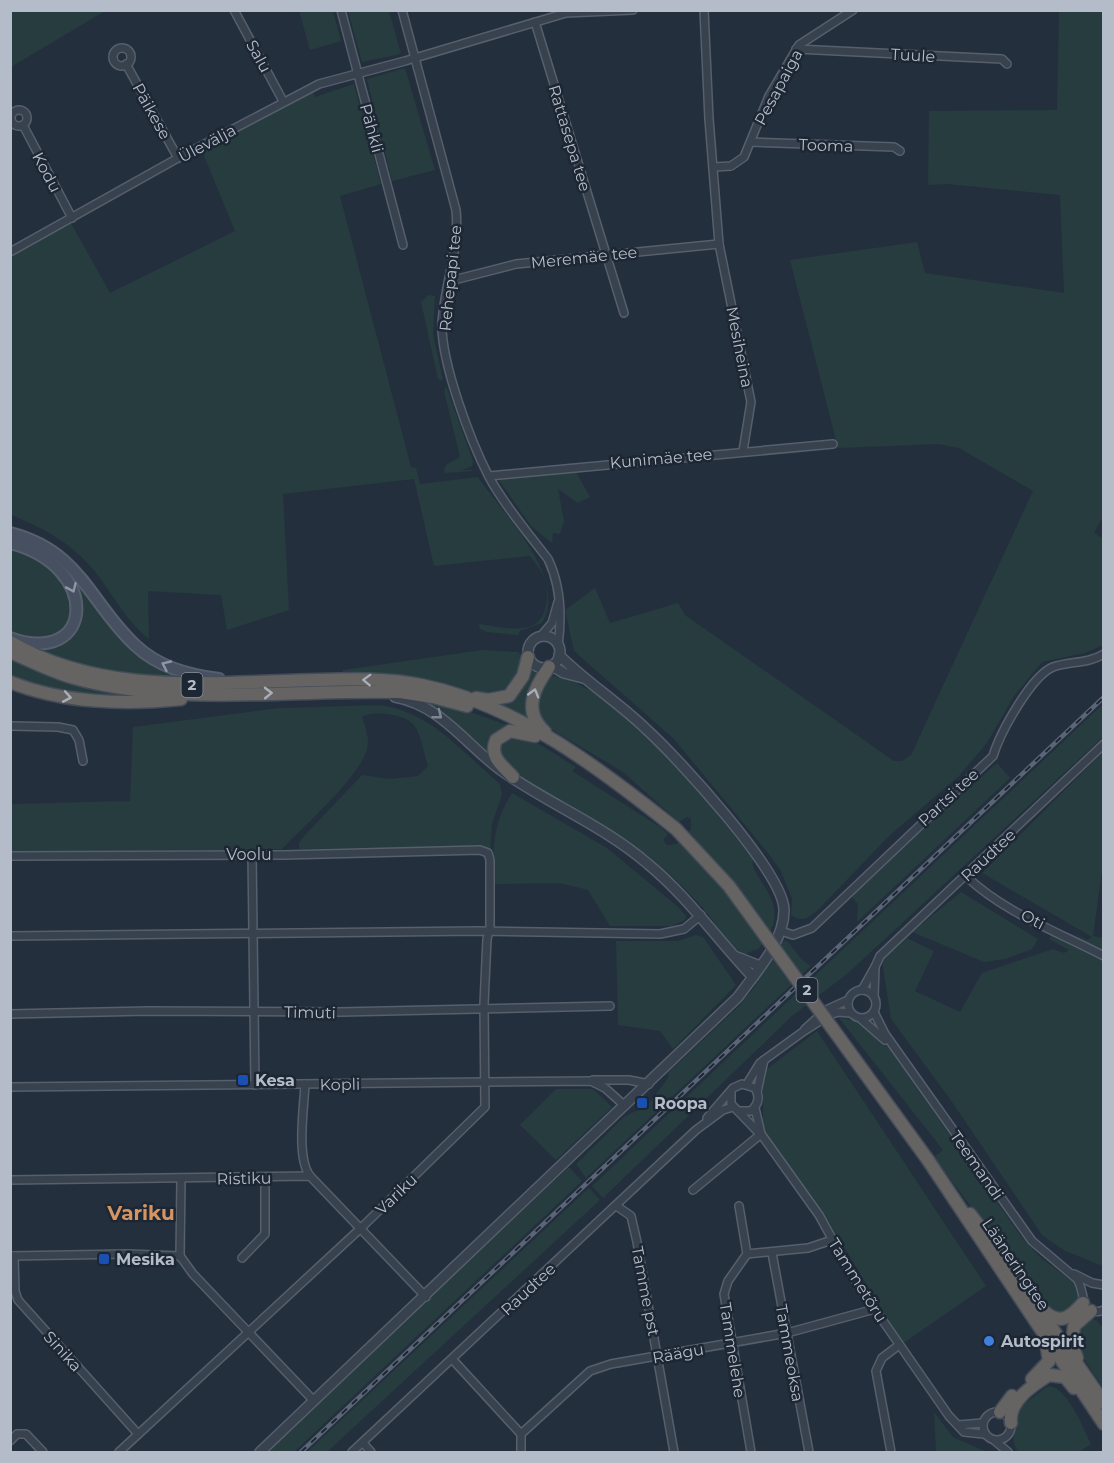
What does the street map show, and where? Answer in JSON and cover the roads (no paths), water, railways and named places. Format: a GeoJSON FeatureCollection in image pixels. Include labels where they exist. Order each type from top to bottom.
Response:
{"type":"FeatureCollection","features":[{"type":"Feature","properties":{"kind":"highway","name":"2"},"geometry":{"type":"LineString","coordinates":[[10,640],[76,669],[132,680],[199,685],[368,679],[420,685],[446,691],[515,719],[567,750]]}},
{"type":"Feature","properties":{"kind":"highway","name":"2"},"geometry":{"type":"LineString","coordinates":[[10,652],[72,677],[149,691],[235,693],[363,691],[433,697],[512,722],[567,750]]}},
{"type":"Feature","properties":{"kind":"highway"},"geometry":{"type":"LineString","coordinates":[[446,691],[488,700],[508,696],[523,676],[528,657]]}},
{"type":"Feature","properties":{"kind":"highway"},"geometry":{"type":"LineString","coordinates":[[550,666],[534,688],[532,712],[537,725],[567,750]]}},
{"type":"Feature","properties":{"kind":"highway"},"geometry":{"type":"LineString","coordinates":[[10,682],[44,693],[99,701],[167,701],[235,693]]}},
{"type":"Feature","properties":{"kind":"highway"},"geometry":{"type":"LineString","coordinates":[[513,777],[498,763],[493,751],[496,740],[505,732],[517,731],[532,735],[567,750]]}},
{"type":"Feature","properties":{"kind":"highway","name":"Lääneringtee"},"geometry":{"type":"LineString","coordinates":[[567,750],[608,777],[676,829],[736,896],[928,1160],[1104,1425]]}},
{"type":"Feature","properties":{"kind":"highway","name":"Lääneringtee"},"geometry":{"type":"LineString","coordinates":[[942,1182],[997,1248],[1104,1403]]}},
{"type":"Feature","properties":{"kind":"highway"},"geometry":{"type":"LineString","coordinates":[[1032,1298],[1055,1319],[1068,1318],[1091,1305]]}},
{"type":"Feature","properties":{"kind":"highway"},"geometry":{"type":"LineString","coordinates":[[1091,1305],[1079,1319],[1072,1337],[1076,1354],[1092,1385]]}},
{"type":"Feature","properties":{"kind":"highway"},"geometry":{"type":"LineString","coordinates":[[1000,1412],[1015,1393],[1045,1368],[1049,1361],[1048,1344],[1029,1312]]}},
{"type":"Feature","properties":{"kind":"highway"},"geometry":{"type":"LineString","coordinates":[[1011,1423],[1010,1415],[1016,1402],[1044,1379],[1054,1374],[1065,1377],[1104,1425]]}},
{"type":"Feature","properties":{"kind":"main road"},"geometry":{"type":"LineString","coordinates":[[10,533],[32,541],[69,564],[81,575],[119,628],[135,646],[154,659],[193,675],[285,681]]}},
{"type":"Feature","properties":{"kind":"main road"},"geometry":{"type":"LineString","coordinates":[[10,543],[41,555],[64,572],[74,590],[77,608],[71,627],[57,639],[37,644],[10,640]]}},
{"type":"Feature","properties":{"kind":"street","name":"Salu"},"geometry":{"type":"LineString","coordinates":[[234,10],[283,101]]}},
{"type":"Feature","properties":{"kind":"street","name":"Pähkli"},"geometry":{"type":"LineString","coordinates":[[341,10],[402,245]]}},
{"type":"Feature","properties":{"kind":"street","name":"Rehepapi tee"},"geometry":{"type":"LineString","coordinates":[[402,10],[455,204],[457,236],[442,326],[445,354],[459,402],[489,476],[555,573],[559,596],[559,650]]}},
{"type":"Feature","properties":{"kind":"street"},"geometry":{"type":"LineString","coordinates":[[415,58],[566,13],[633,10]]}},
{"type":"Feature","properties":{"kind":"street"},"geometry":{"type":"LineString","coordinates":[[704,10],[719,244]]}},
{"type":"Feature","properties":{"kind":"street","name":"Pesapaiga"},"geometry":{"type":"LineString","coordinates":[[714,167],[726,167],[738,162],[751,142],[769,96],[796,49],[813,34],[853,10]]}},
{"type":"Feature","properties":{"kind":"street","name":"Rattasepa tee"},"geometry":{"type":"LineString","coordinates":[[535,22],[604,255],[624,313]]}},
{"type":"Feature","properties":{"kind":"street"},"geometry":{"type":"LineString","coordinates":[[813,34],[817,50]]}},
{"type":"Feature","properties":{"kind":"street","name":"Tuule"},"geometry":{"type":"LineString","coordinates":[[796,49],[1002,59],[1006,64]]}},
{"type":"Feature","properties":{"kind":"street","name":"Ülevälja"},"geometry":{"type":"LineString","coordinates":[[10,252],[283,101],[319,84],[415,58]]}},
{"type":"Feature","properties":{"kind":"street","name":"Päikese"},"geometry":{"type":"LineString","coordinates":[[126,64],[178,158]]}},
{"type":"Feature","properties":{"kind":"street","name":"Kodu"},"geometry":{"type":"LineString","coordinates":[[23,125],[72,218]]}},
{"type":"Feature","properties":{"kind":"street","name":"Tooma"},"geometry":{"type":"LineString","coordinates":[[751,142],[894,147],[900,150]]}},
{"type":"Feature","properties":{"kind":"street","name":"Meremäe tee"},"geometry":{"type":"LineString","coordinates":[[450,280],[516,264],[719,244]]}},
{"type":"Feature","properties":{"kind":"street","name":"Mesiheina"},"geometry":{"type":"LineString","coordinates":[[719,244],[751,402],[743,451]]}},
{"type":"Feature","properties":{"kind":"street","name":"Kunimäe tee"},"geometry":{"type":"LineString","coordinates":[[489,476],[833,444]]}},
{"type":"Feature","properties":{"kind":"street","name":"Rehepapi tee"},"geometry":{"type":"LineString","coordinates":[[541,636],[552,624],[559,596]]}},
{"type":"Feature","properties":{"kind":"street"},"geometry":{"type":"LineString","coordinates":[[260,1452],[426,1297],[738,996],[753,977],[781,931],[784,908],[782,895],[772,876],[674,757],[645,728],[583,678],[551,638],[541,636],[531,642],[528,657],[539,667],[550,666],[583,678]]}},
{"type":"Feature","properties":{"kind":"street"},"geometry":{"type":"LineString","coordinates":[[550,666],[559,650]]}},
{"type":"Feature","properties":{"kind":"street","name":"Partsi tee"},"geometry":{"type":"LineString","coordinates":[[781,931],[793,935],[812,928],[993,756],[998,741],[1042,674],[1055,666],[1092,661],[1104,654]]}},
{"type":"Feature","properties":{"kind":"street"},"geometry":{"type":"LineString","coordinates":[[363,691],[401,698],[424,706],[513,777],[600,830],[646,862],[701,915],[753,977]]}},
{"type":"Feature","properties":{"kind":"street"},"geometry":{"type":"LineString","coordinates":[[10,726],[58,727],[74,730],[79,740],[83,761]]}},
{"type":"Feature","properties":{"kind":"street","name":"Raudtee"},"geometry":{"type":"LineString","coordinates":[[804,1031],[821,1014],[848,1000],[853,992],[862,990],[880,956],[1104,744]]}},
{"type":"Feature","properties":{"kind":"street","name":"Voolu"},"geometry":{"type":"LineString","coordinates":[[10,856],[480,850],[488,853]]}},
{"type":"Feature","properties":{"kind":"street","name":"Variku"},"geometry":{"type":"LineString","coordinates":[[119,1452],[361,1228],[485,1107],[484,1009],[491,874],[488,853]]}},
{"type":"Feature","properties":{"kind":"street"},"geometry":{"type":"LineString","coordinates":[[252,854],[255,1085]]}},
{"type":"Feature","properties":{"kind":"street","name":"Oti"},"geometry":{"type":"LineString","coordinates":[[966,876],[977,886],[1025,916],[1104,957]]}},
{"type":"Feature","properties":{"kind":"street"},"geometry":{"type":"LineString","coordinates":[[10,936],[488,931],[660,934],[684,928],[701,915]]}},
{"type":"Feature","properties":{"kind":"street"},"geometry":{"type":"LineString","coordinates":[[737,957],[760,966]]}},
{"type":"Feature","properties":{"kind":"street"},"geometry":{"type":"LineString","coordinates":[[848,1000],[850,1013],[861,1019],[874,1012],[876,1005],[875,967]]}},
{"type":"Feature","properties":{"kind":"street"},"geometry":{"type":"LineString","coordinates":[[862,990],[874,997]]}},
{"type":"Feature","properties":{"kind":"street","name":"Timuti"},"geometry":{"type":"LineString","coordinates":[[10,1014],[610,1006]]}},
{"type":"Feature","properties":{"kind":"street","name":"Raudtee"},"geometry":{"type":"LineString","coordinates":[[352,1452],[618,1207],[703,1125],[737,1085],[747,1084],[764,1060],[829,1015],[838,1012],[850,1013]]}},
{"type":"Feature","properties":{"kind":"street","name":"Teemandi"},"geometry":{"type":"LineString","coordinates":[[874,1012],[876,1022],[1032,1241],[1077,1279],[1091,1305],[1104,1319]]}},
{"type":"Feature","properties":{"kind":"street","name":"Teemandi"},"geometry":{"type":"LineString","coordinates":[[861,1019],[898,1052]]}},
{"type":"Feature","properties":{"kind":"street"},"geometry":{"type":"LineString","coordinates":[[754,1108],[758,1100],[757,1092],[764,1060]]}},
{"type":"Feature","properties":{"kind":"street"},"geometry":{"type":"LineString","coordinates":[[616,1098],[616,1085],[619,1081],[629,1080]]}},
{"type":"Feature","properties":{"kind":"street","name":"Kopli"},"geometry":{"type":"LineString","coordinates":[[10,1088],[629,1080],[649,1084]]}},
{"type":"Feature","properties":{"kind":"street"},"geometry":{"type":"LineString","coordinates":[[591,1081],[602,1086],[625,1106]]}},
{"type":"Feature","properties":{"kind":"street"},"geometry":{"type":"LineString","coordinates":[[305,1084],[302,1152],[304,1168],[309,1176],[426,1297]]}},
{"type":"Feature","properties":{"kind":"street"},"geometry":{"type":"LineString","coordinates":[[747,1084],[757,1092]]}},
{"type":"Feature","properties":{"kind":"street"},"geometry":{"type":"LineString","coordinates":[[731,1092],[730,1100],[736,1109]]}},
{"type":"Feature","properties":{"kind":"street","name":"Raudtee"},"geometry":{"type":"LineString","coordinates":[[703,1125],[723,1110],[736,1109],[747,1112],[754,1108]]}},
{"type":"Feature","properties":{"kind":"street","name":"Tammetõru"},"geometry":{"type":"LineString","coordinates":[[754,1108],[761,1134]]}},
{"type":"Feature","properties":{"kind":"street","name":"Tammetõru"},"geometry":{"type":"LineString","coordinates":[[736,1109],[761,1134],[818,1213],[847,1268],[956,1425]]}},
{"type":"Feature","properties":{"kind":"street"},"geometry":{"type":"LineString","coordinates":[[693,1190],[761,1134]]}},
{"type":"Feature","properties":{"kind":"street","name":"Ristiku"},"geometry":{"type":"LineString","coordinates":[[10,1180],[309,1176]]}},
{"type":"Feature","properties":{"kind":"street"},"geometry":{"type":"LineString","coordinates":[[242,1258],[265,1234],[265,1178]]}},
{"type":"Feature","properties":{"kind":"street"},"geometry":{"type":"LineString","coordinates":[[181,1179],[180,1256],[193,1274],[314,1401]]}},
{"type":"Feature","properties":{"kind":"street"},"geometry":{"type":"LineString","coordinates":[[739,1206],[747,1254],[808,1248],[832,1239]]}},
{"type":"Feature","properties":{"kind":"street","name":"Tamme pst"},"geometry":{"type":"LineString","coordinates":[[618,1207],[631,1216],[674,1452]]}},
{"type":"Feature","properties":{"kind":"street","name":"Tammeoksa"},"geometry":{"type":"LineString","coordinates":[[772,1253],[809,1452]]}},
{"type":"Feature","properties":{"kind":"street"},"geometry":{"type":"LineString","coordinates":[[12,1256],[128,1254],[180,1256]]}},
{"type":"Feature","properties":{"kind":"street","name":"Tammelehe"},"geometry":{"type":"LineString","coordinates":[[747,1254],[724,1289],[731,1344],[751,1452]]}},
{"type":"Feature","properties":{"kind":"street","name":"Sinika"},"geometry":{"type":"LineString","coordinates":[[12,1256],[18,1300],[138,1434]]}},
{"type":"Feature","properties":{"kind":"street","name":"Teemandi"},"geometry":{"type":"LineString","coordinates":[[1066,1270],[1099,1283],[1091,1305]]}},
{"type":"Feature","properties":{"kind":"street","name":"Räägu"},"geometry":{"type":"LineString","coordinates":[[521,1434],[590,1371],[658,1356],[787,1333],[875,1309]]}},
{"type":"Feature","properties":{"kind":"street"},"geometry":{"type":"LineString","coordinates":[[891,1452],[877,1367],[887,1353],[899,1345]]}},
{"type":"Feature","properties":{"kind":"street"},"geometry":{"type":"LineString","coordinates":[[453,1360],[521,1434],[521,1452]]}},
{"type":"Feature","properties":{"kind":"street"},"geometry":{"type":"LineString","coordinates":[[956,1425],[971,1426],[983,1423],[991,1413],[1000,1412],[1011,1423],[1008,1436],[1010,1452]]}},
{"type":"Feature","properties":{"kind":"street"},"geometry":{"type":"LineString","coordinates":[[983,1423],[984,1434]]}},
{"type":"Feature","properties":{"kind":"street"},"geometry":{"type":"LineString","coordinates":[[956,1425],[964,1432],[984,1434],[1010,1452]]}},
{"type":"Feature","properties":{"kind":"street"},"geometry":{"type":"LineString","coordinates":[[10,1441],[17,1434],[26,1434],[43,1452]]}},
{"type":"Feature","properties":{"kind":"street"},"geometry":{"type":"LineString","coordinates":[[995,1441],[1008,1436]]}},
{"type":"Feature","properties":{"kind":"street"},"geometry":{"type":"LineString","coordinates":[[363,1443],[371,1452]]}},
{"type":"Feature","properties":{"kind":"railway"},"geometry":{"type":"LineString","coordinates":[[301,1452],[1104,697]]}},
{"type":"Feature","properties":{"kind":"place","name":"Kesa"},"geometry":{"type":"Point","coordinates":[243,1080]}},
{"type":"Feature","properties":{"kind":"place","name":"Roopa"},"geometry":{"type":"Point","coordinates":[642,1103]}},
{"type":"Feature","properties":{"kind":"place","name":"Mesika"},"geometry":{"type":"Point","coordinates":[104,1259]}},
{"type":"Feature","properties":{"kind":"place","name":"Autospirit"},"geometry":{"type":"Point","coordinates":[989,1341]}},
{"type":"Feature","properties":{"kind":"district","name":"Variku"},"geometry":{"type":"Point","coordinates":[141,1213]}}]}
